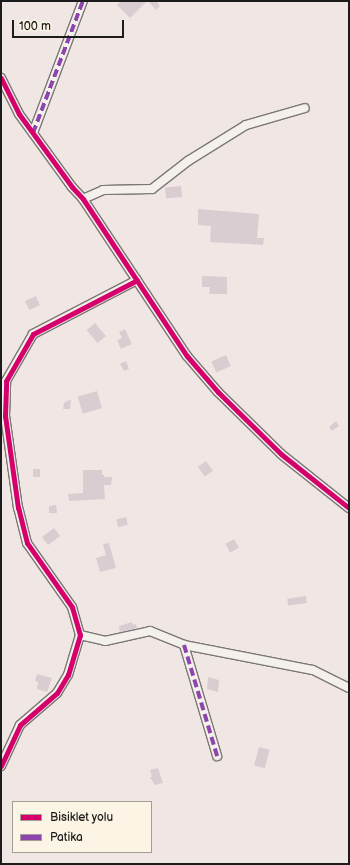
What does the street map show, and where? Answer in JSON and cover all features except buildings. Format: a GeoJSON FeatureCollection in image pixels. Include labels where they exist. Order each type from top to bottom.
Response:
{"type":"FeatureCollection","features":[{"type":"Feature","properties":{"kind":"street"},"geometry":{"type":"LineString","coordinates":[[33,133],[83,1]]}},
{"type":"Feature","properties":{"kind":"street"},"geometry":{"type":"LineString","coordinates":[[1,78],[19,114],[72,187],[83,198],[187,356],[218,392],[281,454],[349,508]]}},
{"type":"Feature","properties":{"kind":"street"},"geometry":{"type":"LineString","coordinates":[[83,198],[103,190],[152,189],[188,161],[246,125],[305,108]]}},
{"type":"Feature","properties":{"kind":"street"},"geometry":{"type":"LineString","coordinates":[[1,766],[20,725],[57,692],[68,674],[80,635],[72,607],[27,542],[18,508],[6,423],[6,381],[33,334],[137,280]]}},
{"type":"Feature","properties":{"kind":"street"},"geometry":{"type":"LineString","coordinates":[[80,635],[105,641],[150,631],[184,645],[313,670],[349,688]]}},
{"type":"Feature","properties":{"kind":"street"},"geometry":{"type":"LineString","coordinates":[[184,645],[217,756]]}},
{"type":"Feature","properties":{"kind":"marked path"},"geometry":{"type":"LineString","coordinates":[[33,133],[83,1]]}},
{"type":"Feature","properties":{"kind":"marked path"},"geometry":{"type":"LineString","coordinates":[[184,645],[217,756]]}},
{"type":"Feature","properties":{"kind":"cycle path"},"geometry":{"type":"LineString","coordinates":[[1,78],[19,114],[72,187],[83,199],[187,356],[218,392],[281,454],[349,508]]}},
{"type":"Feature","properties":{"kind":"cycle path"},"geometry":{"type":"LineString","coordinates":[[1,766],[20,725],[57,693],[68,675],[80,635],[72,607],[27,543],[18,508],[5,416],[6,381],[33,334],[137,280]]}}]}
